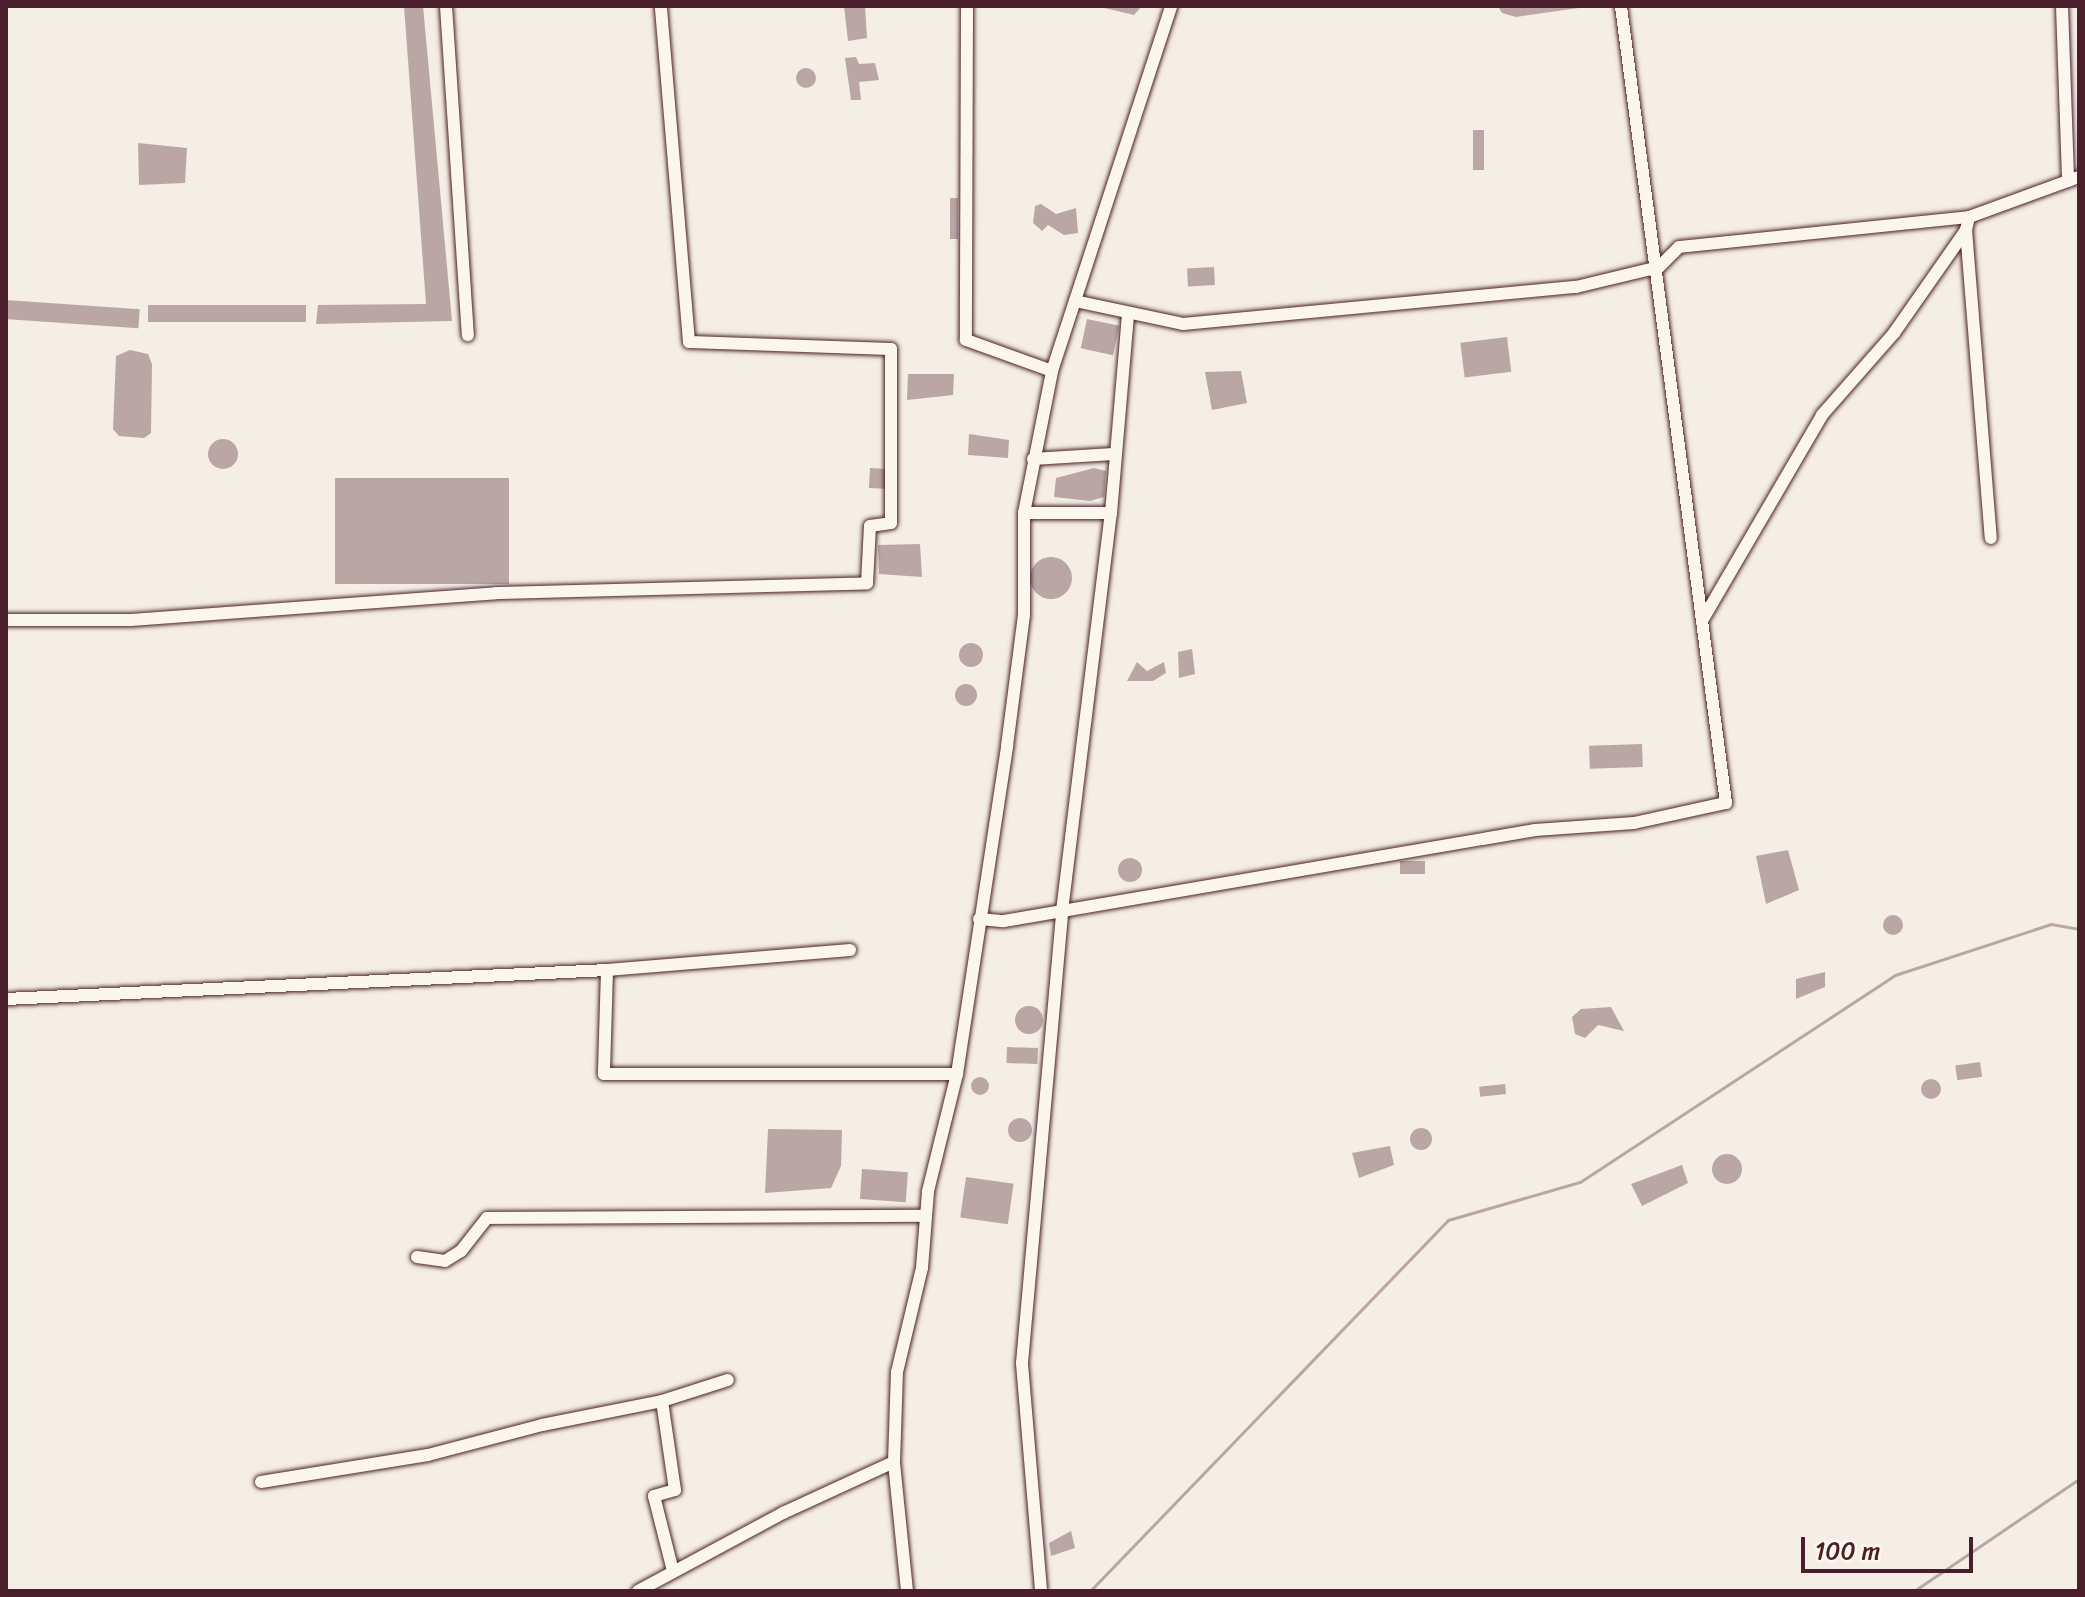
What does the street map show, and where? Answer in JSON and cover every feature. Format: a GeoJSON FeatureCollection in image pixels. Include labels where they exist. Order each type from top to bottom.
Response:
{"type":"FeatureCollection","features":[{"type":"Feature","properties":{"kind":"street"},"geometry":{"type":"LineString","coordinates":[[446,6],[468,335]]}},
{"type":"Feature","properties":{"kind":"street"},"geometry":{"type":"LineString","coordinates":[[6,620],[131,620],[496,593],[867,583],[870,526],[891,523],[891,349],[689,342],[661,6]]}},
{"type":"Feature","properties":{"kind":"street"},"geometry":{"type":"LineString","coordinates":[[967,6],[966,340],[1052,371]]}},
{"type":"Feature","properties":{"kind":"street"},"geometry":{"type":"LineString","coordinates":[[907,1591],[894,1462],[897,1372],[922,1268],[925,1216],[957,1074],[1024,615],[1024,513],[1052,371],[1171,6]]}},
{"type":"Feature","properties":{"kind":"street"},"geometry":{"type":"LineString","coordinates":[[979,919],[1004,921],[1535,830],[1634,823],[1726,803],[1659,267],[1621,6]]}},
{"type":"Feature","properties":{"kind":"street"},"geometry":{"type":"LineString","coordinates":[[1075,301],[1183,324],[1576,287],[1659,267],[1679,247],[1967,223],[2073,179],[2062,6]]}},
{"type":"Feature","properties":{"kind":"street"},"geometry":{"type":"LineString","coordinates":[[1967,223],[1991,538]]}},
{"type":"Feature","properties":{"kind":"street"},"geometry":{"type":"LineString","coordinates":[[1702,620],[1822,415],[1894,333],[1967,223]]}},
{"type":"Feature","properties":{"kind":"street"},"geometry":{"type":"LineString","coordinates":[[1041,1590],[1022,1363],[1062,911],[1111,513],[1113,454],[1128,314]]}},
{"type":"Feature","properties":{"kind":"street"},"geometry":{"type":"LineString","coordinates":[[1033,459],[1113,454]]}},
{"type":"Feature","properties":{"kind":"street"},"geometry":{"type":"LineString","coordinates":[[1024,513],[1111,513]]}},
{"type":"Feature","properties":{"kind":"street"},"geometry":{"type":"LineString","coordinates":[[6,999],[607,970],[850,950]]}},
{"type":"Feature","properties":{"kind":"street"},"geometry":{"type":"LineString","coordinates":[[607,970],[604,1074],[957,1074]]}},
{"type":"Feature","properties":{"kind":"street"},"geometry":{"type":"LineString","coordinates":[[417,1257],[445,1261],[461,1251],[487,1218],[925,1216]]}},
{"type":"Feature","properties":{"kind":"street"},"geometry":{"type":"LineString","coordinates":[[261,1482],[428,1455],[542,1425],[662,1401],[728,1380]]}},
{"type":"Feature","properties":{"kind":"street"},"geometry":{"type":"LineString","coordinates":[[662,1401],[675,1490],[654,1496],[673,1571]]}},
{"type":"Feature","properties":{"kind":"street"},"geometry":{"type":"LineString","coordinates":[[638,1591],[894,1462]]}},
{"type":"Feature","properties":{"kind":"shaded area"},"geometry":{"type":"Polygon","coordinates":[[[404,6],[423,6],[452,321],[316,324],[318,305],[426,304],[404,6]]]}},
{"type":"Feature","properties":{"kind":"shaded area"},"geometry":{"type":"Polygon","coordinates":[[[844,6],[865,6],[867,38],[848,41],[844,6]]]}},
{"type":"Feature","properties":{"kind":"shaded area"},"geometry":{"type":"Polygon","coordinates":[[[1096,6],[1142,6],[1134,15],[1096,6]]]}},
{"type":"Feature","properties":{"kind":"shaded area"},"geometry":{"type":"Polygon","coordinates":[[[1498,6],[1593,6],[1516,17],[1502,13],[1498,6]]]}},
{"type":"Feature","properties":{"kind":"shaded area"},"geometry":{"type":"Polygon","coordinates":[[[856,57],[859,64],[875,63],[879,80],[859,82],[861,100],[851,100],[845,58],[856,57]]]}},
{"type":"Feature","properties":{"kind":"shaded area"},"geometry":{"type":"Polygon","coordinates":[[[806,68],[813,71],[816,78],[813,85],[806,88],[799,85],[796,78],[799,71],[806,68]]]}},
{"type":"Feature","properties":{"kind":"shaded area"},"geometry":{"type":"Polygon","coordinates":[[[1473,130],[1484,130],[1484,170],[1473,170],[1473,130]]]}},
{"type":"Feature","properties":{"kind":"shaded area"},"geometry":{"type":"Polygon","coordinates":[[[138,143],[187,148],[185,183],[139,185],[138,143]]]}},
{"type":"Feature","properties":{"kind":"shaded area"},"geometry":{"type":"Polygon","coordinates":[[[950,198],[958,198],[958,239],[950,239],[950,198]]]}},
{"type":"Feature","properties":{"kind":"shaded area"},"geometry":{"type":"Polygon","coordinates":[[[1041,204],[1056,214],[1076,208],[1078,233],[1064,235],[1048,225],[1042,231],[1033,223],[1035,206],[1041,204]]]}},
{"type":"Feature","properties":{"kind":"shaded area"},"geometry":{"type":"Polygon","coordinates":[[[1214,267],[1215,285],[1188,286],[1187,268],[1214,267]]]}},
{"type":"Feature","properties":{"kind":"shaded area"},"geometry":{"type":"Polygon","coordinates":[[[6,300],[140,309],[138,328],[6,319],[6,300]]]}},
{"type":"Feature","properties":{"kind":"shaded area"},"geometry":{"type":"Polygon","coordinates":[[[148,305],[306,305],[306,322],[148,322],[148,305]]]}},
{"type":"Feature","properties":{"kind":"shaded area"},"geometry":{"type":"Polygon","coordinates":[[[1087,319],[1119,326],[1113,355],[1081,348],[1087,319]]]}},
{"type":"Feature","properties":{"kind":"shaded area"},"geometry":{"type":"Polygon","coordinates":[[[1507,337],[1511,372],[1465,377],[1460,343],[1507,337]]]}},
{"type":"Feature","properties":{"kind":"shaded area"},"geometry":{"type":"Polygon","coordinates":[[[130,350],[148,354],[152,364],[151,433],[144,438],[119,436],[113,429],[116,356],[130,350]]]}},
{"type":"Feature","properties":{"kind":"shaded area"},"geometry":{"type":"Polygon","coordinates":[[[1241,371],[1247,403],[1212,410],[1205,372],[1241,371]]]}},
{"type":"Feature","properties":{"kind":"shaded area"},"geometry":{"type":"Polygon","coordinates":[[[908,374],[954,374],[953,395],[907,400],[908,374]]]}},
{"type":"Feature","properties":{"kind":"shaded area"},"geometry":{"type":"Polygon","coordinates":[[[969,434],[1009,440],[1008,458],[968,455],[969,434]]]}},
{"type":"Feature","properties":{"kind":"shaded area"},"geometry":{"type":"Polygon","coordinates":[[[223,439],[234,443],[238,454],[234,465],[223,469],[212,465],[208,454],[212,443],[223,439]]]}},
{"type":"Feature","properties":{"kind":"shaded area"},"geometry":{"type":"Polygon","coordinates":[[[870,468],[892,469],[891,489],[869,488],[870,468]]]}},
{"type":"Feature","properties":{"kind":"shaded area"},"geometry":{"type":"Polygon","coordinates":[[[1094,468],[1106,471],[1104,497],[1090,501],[1054,497],[1056,478],[1094,468]]]}},
{"type":"Feature","properties":{"kind":"shaded area"},"geometry":{"type":"Polygon","coordinates":[[[335,478],[509,478],[509,584],[335,584],[335,478]]]}},
{"type":"Feature","properties":{"kind":"shaded area"},"geometry":{"type":"Polygon","coordinates":[[[920,544],[922,577],[879,574],[878,545],[920,544]]]}},
{"type":"Feature","properties":{"kind":"shaded area"},"geometry":{"type":"Polygon","coordinates":[[[1051,557],[1066,563],[1072,578],[1066,593],[1051,599],[1036,593],[1030,578],[1036,563],[1051,557]]]}},
{"type":"Feature","properties":{"kind":"shaded area"},"geometry":{"type":"Polygon","coordinates":[[[971,643],[980,646],[983,655],[980,664],[971,667],[962,664],[959,655],[962,646],[971,643]]]}},
{"type":"Feature","properties":{"kind":"shaded area"},"geometry":{"type":"Polygon","coordinates":[[[1192,649],[1195,674],[1179,678],[1178,652],[1192,649]]]}},
{"type":"Feature","properties":{"kind":"shaded area"},"geometry":{"type":"Polygon","coordinates":[[[1137,662],[1147,671],[1164,662],[1166,673],[1153,681],[1127,681],[1137,662]]]}},
{"type":"Feature","properties":{"kind":"shaded area"},"geometry":{"type":"Polygon","coordinates":[[[966,684],[974,687],[977,695],[974,703],[966,706],[958,703],[955,695],[958,687],[966,684]]]}},
{"type":"Feature","properties":{"kind":"shaded area"},"geometry":{"type":"Polygon","coordinates":[[[1642,744],[1643,767],[1590,769],[1589,746],[1642,744]]]}},
{"type":"Feature","properties":{"kind":"shaded area"},"geometry":{"type":"Polygon","coordinates":[[[1788,850],[1799,890],[1766,904],[1756,856],[1788,850]]]}},
{"type":"Feature","properties":{"kind":"shaded area"},"geometry":{"type":"Polygon","coordinates":[[[1130,858],[1138,862],[1142,870],[1138,878],[1130,882],[1122,878],[1118,870],[1122,862],[1130,858]]]}},
{"type":"Feature","properties":{"kind":"shaded area"},"geometry":{"type":"Polygon","coordinates":[[[1400,861],[1425,861],[1425,874],[1400,874],[1400,861]]]}},
{"type":"Feature","properties":{"kind":"shaded area"},"geometry":{"type":"Polygon","coordinates":[[[1893,915],[1900,918],[1903,925],[1900,932],[1893,935],[1886,932],[1883,925],[1886,918],[1893,915]]]}},
{"type":"Feature","properties":{"kind":"shaded area"},"geometry":{"type":"Polygon","coordinates":[[[1825,972],[1825,987],[1796,999],[1796,979],[1825,972]]]}},
{"type":"Feature","properties":{"kind":"shaded area"},"geometry":{"type":"Polygon","coordinates":[[[1029,1006],[1039,1010],[1043,1020],[1039,1030],[1029,1034],[1019,1030],[1015,1020],[1019,1010],[1029,1006]]]}},
{"type":"Feature","properties":{"kind":"shaded area"},"geometry":{"type":"Polygon","coordinates":[[[1611,1007],[1624,1031],[1598,1025],[1585,1038],[1575,1034],[1572,1017],[1581,1009],[1611,1007]]]}},
{"type":"Feature","properties":{"kind":"shaded area"},"geometry":{"type":"Polygon","coordinates":[[[1007,1047],[1038,1048],[1037,1064],[1006,1063],[1007,1047]]]}},
{"type":"Feature","properties":{"kind":"shaded area"},"geometry":{"type":"Polygon","coordinates":[[[1980,1062],[1982,1077],[1957,1080],[1955,1065],[1980,1062]]]}},
{"type":"Feature","properties":{"kind":"shaded area"},"geometry":{"type":"Polygon","coordinates":[[[980,1077],[989,1086],[980,1095],[971,1086],[980,1077]]]}},
{"type":"Feature","properties":{"kind":"shaded area"},"geometry":{"type":"Polygon","coordinates":[[[1931,1079],[1938,1082],[1941,1089],[1938,1096],[1931,1099],[1924,1096],[1921,1089],[1924,1082],[1931,1079]]]}},
{"type":"Feature","properties":{"kind":"shaded area"},"geometry":{"type":"Polygon","coordinates":[[[1505,1084],[1506,1094],[1480,1097],[1479,1087],[1505,1084]]]}},
{"type":"Feature","properties":{"kind":"shaded area"},"geometry":{"type":"Polygon","coordinates":[[[1020,1118],[1029,1121],[1032,1130],[1029,1139],[1020,1142],[1011,1139],[1008,1130],[1011,1121],[1020,1118]]]}},
{"type":"Feature","properties":{"kind":"shaded area"},"geometry":{"type":"Polygon","coordinates":[[[1421,1128],[1429,1131],[1432,1139],[1429,1147],[1421,1150],[1413,1147],[1410,1139],[1413,1131],[1421,1128]]]}},
{"type":"Feature","properties":{"kind":"shaded area"},"geometry":{"type":"Polygon","coordinates":[[[768,1129],[842,1130],[841,1166],[831,1188],[765,1193],[768,1129]]]}},
{"type":"Feature","properties":{"kind":"shaded area"},"geometry":{"type":"Polygon","coordinates":[[[1390,1146],[1394,1165],[1359,1178],[1352,1153],[1390,1146]]]}},
{"type":"Feature","properties":{"kind":"shaded area"},"geometry":{"type":"Polygon","coordinates":[[[1727,1154],[1737,1159],[1742,1169],[1737,1179],[1727,1184],[1717,1179],[1712,1169],[1717,1159],[1727,1154]]]}},
{"type":"Feature","properties":{"kind":"shaded area"},"geometry":{"type":"Polygon","coordinates":[[[1682,1165],[1688,1183],[1642,1206],[1631,1184],[1682,1165]]]}},
{"type":"Feature","properties":{"kind":"shaded area"},"geometry":{"type":"Polygon","coordinates":[[[862,1169],[908,1172],[906,1202],[860,1199],[862,1169]]]}},
{"type":"Feature","properties":{"kind":"shaded area"},"geometry":{"type":"Polygon","coordinates":[[[966,1177],[1014,1184],[1008,1224],[960,1218],[966,1177]]]}},
{"type":"Feature","properties":{"kind":"shaded area"},"geometry":{"type":"Polygon","coordinates":[[[1071,1531],[1075,1548],[1051,1556],[1049,1543],[1071,1531]]]}},
{"type":"Feature","properties":{"kind":"waterway"},"geometry":{"type":"LineString","coordinates":[[1090,1591],[1448,1220],[1580,1182],[1895,975],[2051,924],[2079,929]]}},
{"type":"Feature","properties":{"kind":"waterway"},"geometry":{"type":"LineString","coordinates":[[1914,1591],[2079,1479]]}}]}
